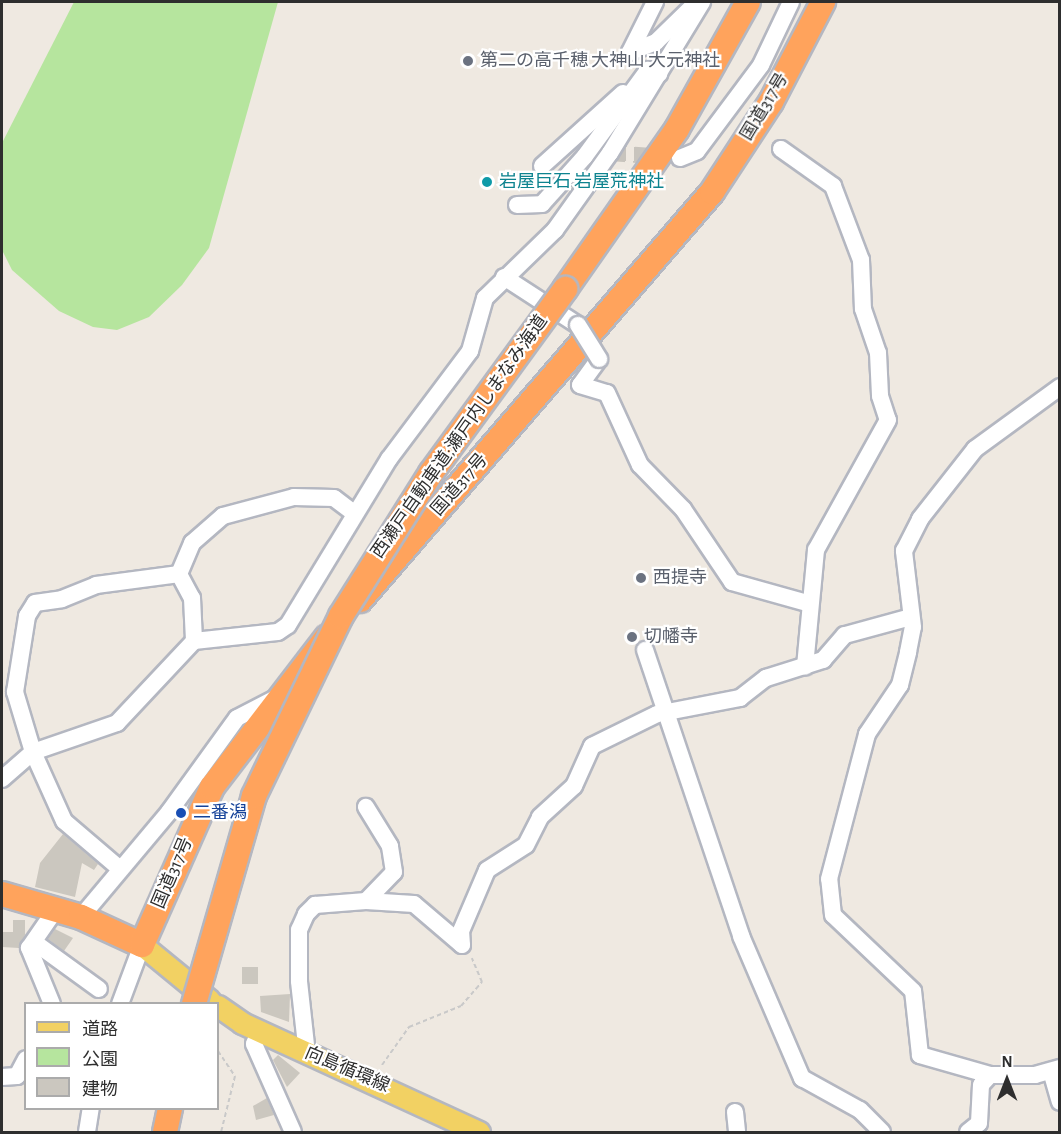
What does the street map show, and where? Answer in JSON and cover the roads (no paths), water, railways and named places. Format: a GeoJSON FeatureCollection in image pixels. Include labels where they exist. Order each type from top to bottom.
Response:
{"type":"FeatureCollection","features":[{"type":"Feature","properties":{"kind":"highway","name":"西瀬戸自動車道;瀬戸内しまなみ海道"},"geometry":{"type":"LineString","coordinates":[[195,1002],[254,796],[341,616],[431,472],[565,289],[677,129],[748,2]]}},
{"type":"Feature","properties":{"kind":"highway","name":"国道317号"},"geometry":{"type":"LineString","coordinates":[[142,945],[212,787],[276,698],[712,192],[771,102],[823,2]]}},
{"type":"Feature","properties":{"kind":"highway"},"geometry":{"type":"LineString","coordinates":[[2,894],[81,917],[142,945]]}},
{"type":"Feature","properties":{"kind":"highway"},"geometry":{"type":"LineString","coordinates":[[165,1132],[170,1110]]}},
{"type":"Feature","properties":{"kind":"main road","name":"向島循環線"},"geometry":{"type":"LineString","coordinates":[[142,945],[212,1002]]}},
{"type":"Feature","properties":{"kind":"main road","name":"向島循環線"},"geometry":{"type":"LineString","coordinates":[[219,1007],[259,1031],[479,1132]]}},
{"type":"Feature","properties":{"kind":"street"},"geometry":{"type":"LineString","coordinates":[[655,2],[630,52],[656,42],[700,2]]}},
{"type":"Feature","properties":{"kind":"street"},"geometry":{"type":"LineString","coordinates":[[2,779],[33,752],[117,723],[194,641],[278,632],[288,625],[354,513],[470,351],[485,298],[504,277],[555,230],[700,2]]}},
{"type":"Feature","properties":{"kind":"street"},"geometry":{"type":"LineString","coordinates":[[680,158],[697,151],[761,64],[791,2]]}},
{"type":"Feature","properties":{"kind":"street"},"geometry":{"type":"LineString","coordinates":[[542,166],[654,72]]}},
{"type":"Feature","properties":{"kind":"street"},"geometry":{"type":"LineString","coordinates":[[517,205],[542,204],[654,72]]}},
{"type":"Feature","properties":{"kind":"street"},"geometry":{"type":"LineString","coordinates":[[782,149],[833,186],[861,260],[862,309],[878,353],[880,396],[888,420],[816,550],[807,603],[805,666]]}},
{"type":"Feature","properties":{"kind":"street"},"geometry":{"type":"LineString","coordinates":[[504,277],[578,325],[599,359],[580,385],[607,393],[640,465],[683,508],[732,582],[807,603]]}},
{"type":"Feature","properties":{"kind":"street"},"geometry":{"type":"LineString","coordinates":[[1059,387],[975,449],[920,519],[901,563],[911,617],[900,685],[867,734],[828,894],[833,915],[913,991],[920,1055],[990,1075],[1055,1070],[1059,1102]]}},
{"type":"Feature","properties":{"kind":"street"},"geometry":{"type":"LineString","coordinates":[[179,574],[192,543],[223,516],[294,496],[334,498],[354,513]]}},
{"type":"Feature","properties":{"kind":"street"},"geometry":{"type":"LineString","coordinates":[[119,868],[68,826],[33,752],[15,692],[21,643],[35,603],[62,599],[96,585],[179,574]]}},
{"type":"Feature","properties":{"kind":"street"},"geometry":{"type":"LineString","coordinates":[[179,574],[192,598],[194,641]]}},
{"type":"Feature","properties":{"kind":"street"},"geometry":{"type":"LineString","coordinates":[[307,1054],[299,930],[315,905],[366,901],[414,904],[462,945],[461,931],[487,870],[526,845],[540,817],[574,786],[591,746],[666,713],[740,698],[766,678],[823,660],[845,635],[911,617]]}},
{"type":"Feature","properties":{"kind":"street"},"geometry":{"type":"LineString","coordinates":[[645,650],[741,936],[802,1078],[860,1110],[882,1132]]}},
{"type":"Feature","properties":{"kind":"street"},"geometry":{"type":"LineString","coordinates":[[81,917],[119,868],[169,812],[237,718],[276,698]]}},
{"type":"Feature","properties":{"kind":"street"},"geometry":{"type":"LineString","coordinates":[[366,807],[395,860],[394,872],[366,901]]}},
{"type":"Feature","properties":{"kind":"street"},"geometry":{"type":"LineString","coordinates":[[51,1002],[29,948],[56,909]]}},
{"type":"Feature","properties":{"kind":"street"},"geometry":{"type":"LineString","coordinates":[[33,942],[99,989]]}},
{"type":"Feature","properties":{"kind":"street"},"geometry":{"type":"LineString","coordinates":[[121,1002],[142,945]]}},
{"type":"Feature","properties":{"kind":"street"},"geometry":{"type":"LineString","coordinates":[[259,1031],[254,1044],[293,1132]]}},
{"type":"Feature","properties":{"kind":"street"},"geometry":{"type":"LineString","coordinates":[[2,1077],[16,1076],[24,1062]]}},
{"type":"Feature","properties":{"kind":"street"},"geometry":{"type":"LineString","coordinates":[[968,1132],[980,1123],[981,1085],[990,1075]]}},
{"type":"Feature","properties":{"kind":"street"},"geometry":{"type":"LineString","coordinates":[[87,1132],[91,1110]]}},
{"type":"Feature","properties":{"kind":"street"},"geometry":{"type":"LineString","coordinates":[[174,1132],[178,1110]]}},
{"type":"Feature","properties":{"kind":"street"},"geometry":{"type":"LineString","coordinates":[[735,1112],[737,1132]]}},
{"type":"Feature","properties":{"kind":"tunnel"},"geometry":{"type":"LineString","coordinates":[[610,153],[666,157]]}},
{"type":"Feature","properties":{"kind":"place","name":"第二の高千穂 大神山 大元神社"},"geometry":{"type":"Point","coordinates":[468,61]}},
{"type":"Feature","properties":{"kind":"place","name":"岩屋巨石 岩屋荒神社"},"geometry":{"type":"Point","coordinates":[487,182]}},
{"type":"Feature","properties":{"kind":"place","name":"西提寺"},"geometry":{"type":"Point","coordinates":[641,578]}},
{"type":"Feature","properties":{"kind":"place","name":"切幡寺"},"geometry":{"type":"Point","coordinates":[632,637]}},
{"type":"Feature","properties":{"kind":"place","name":"二番潟"},"geometry":{"type":"Point","coordinates":[181,813]}}]}
